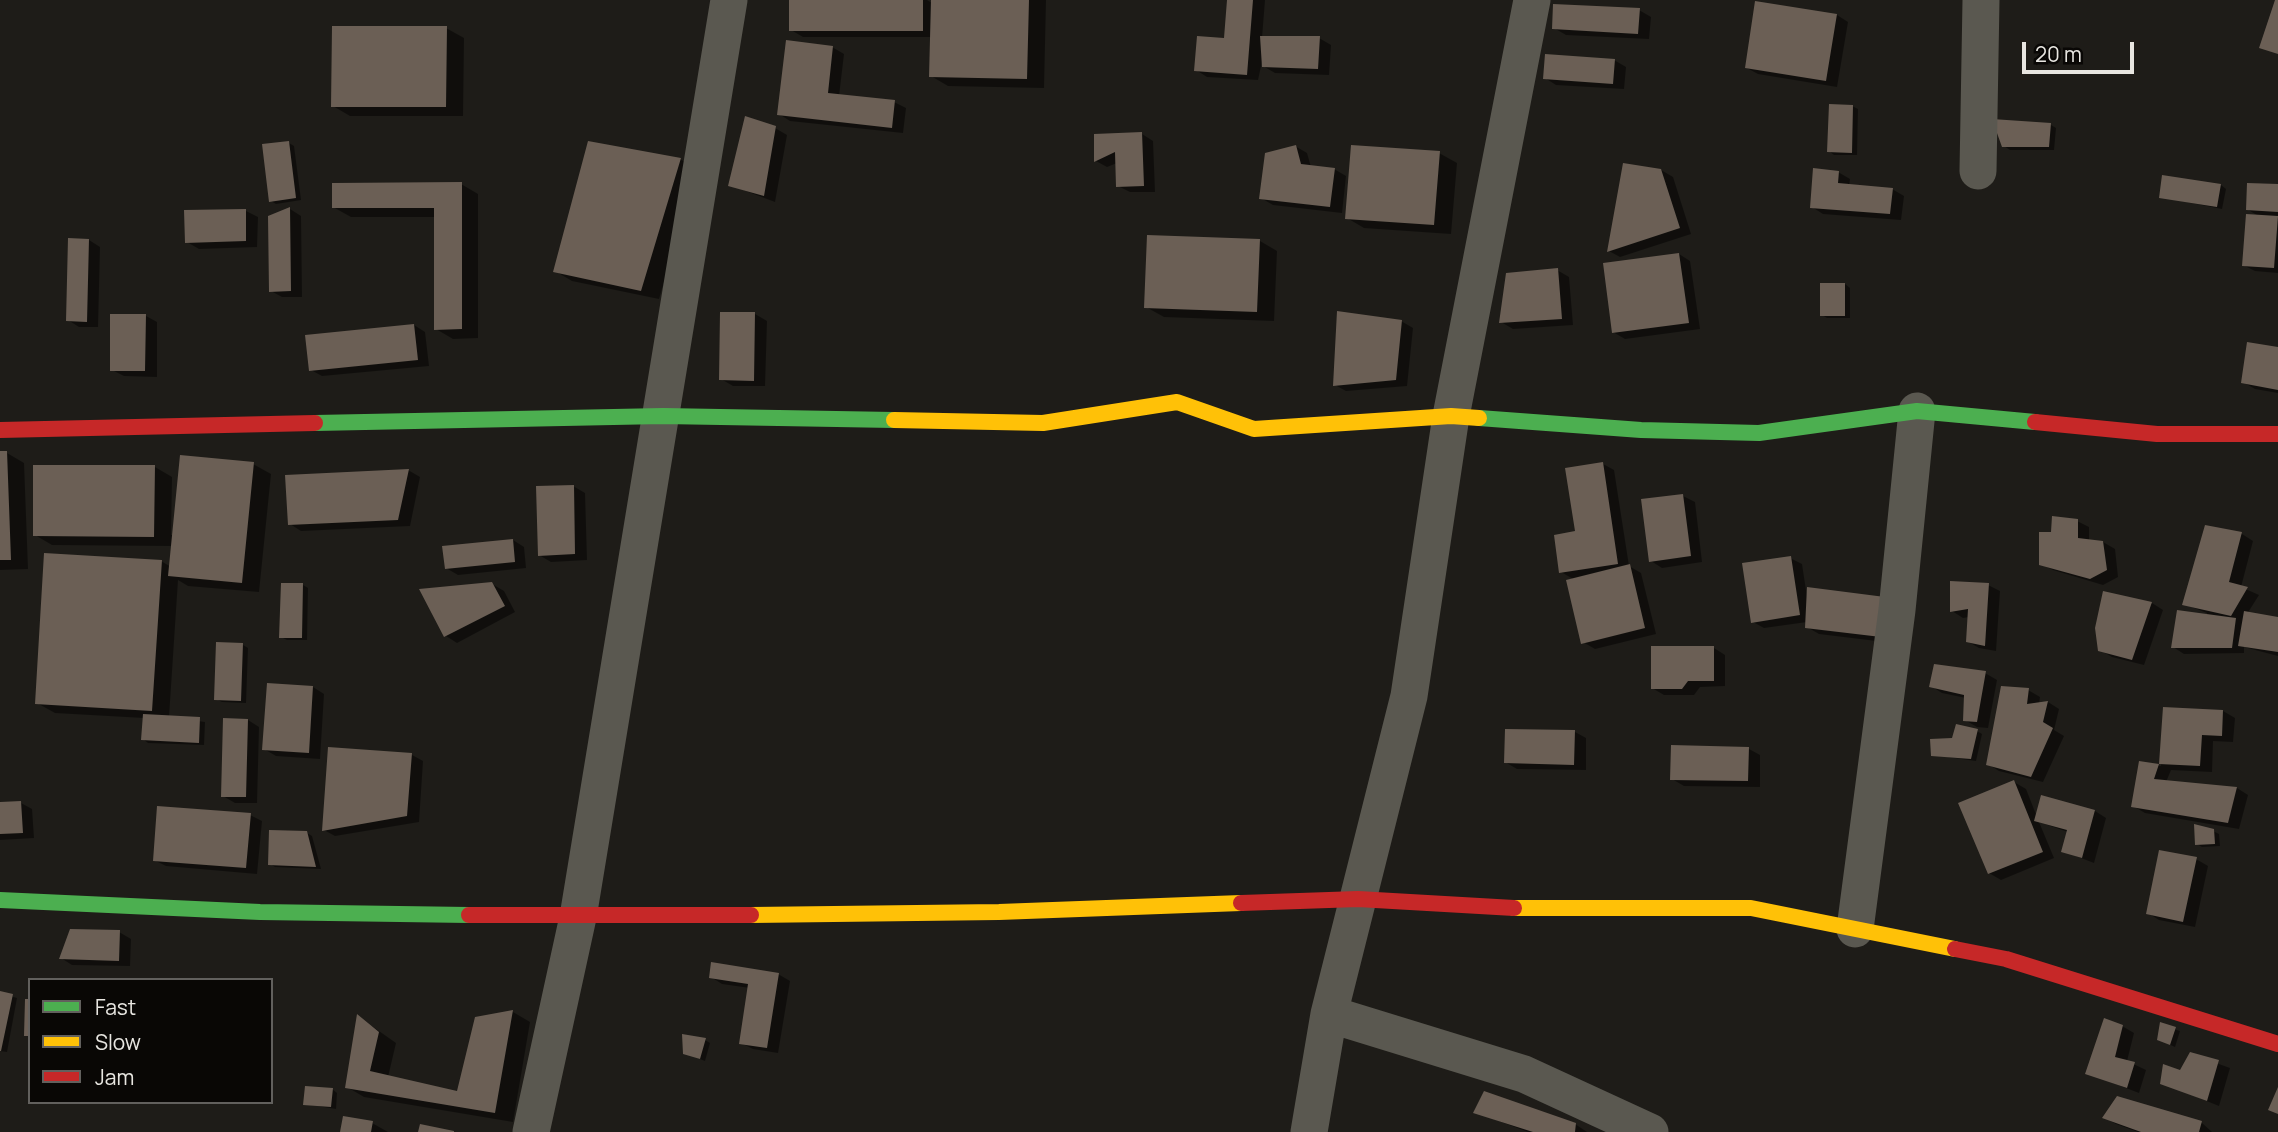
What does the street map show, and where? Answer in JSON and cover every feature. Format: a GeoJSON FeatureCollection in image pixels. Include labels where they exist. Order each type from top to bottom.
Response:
{"type":"FeatureCollection","features":[{"type":"Feature","properties":{"kind":"street"},"geometry":{"type":"LineString","coordinates":[[531,1132],[578,917],[663,416],[729,0]]}},
{"type":"Feature","properties":{"kind":"street"},"geometry":{"type":"LineString","coordinates":[[1309,1132],[1329,1014],[1409,696],[1451,416],[1532,0]]}},
{"type":"Feature","properties":{"kind":"street"},"geometry":{"type":"LineString","coordinates":[[1978,171],[1981,0]]}},
{"type":"Feature","properties":{"kind":"street"},"geometry":{"type":"LineString","coordinates":[[0,430],[663,416],[1042,423],[1177,402],[1254,429],[1451,416],[1641,430],[1759,433],[1917,411],[2157,434],[2278,434]]}},
{"type":"Feature","properties":{"kind":"street"},"geometry":{"type":"LineString","coordinates":[[1855,929],[1897,610],[1917,411]]}},
{"type":"Feature","properties":{"kind":"street"},"geometry":{"type":"LineString","coordinates":[[0,900],[260,912],[578,917],[999,912],[1358,899],[1540,909],[1751,908],[2006,959],[2278,1044]]}},
{"type":"Feature","properties":{"kind":"street"},"geometry":{"type":"LineString","coordinates":[[1329,1014],[1524,1074],[1650,1132]]}},
{"type":"Feature","properties":{"kind":"building"},"geometry":{"type":"Polygon","coordinates":[[[789,0],[923,0],[923,31],[789,31],[789,0]]]}},
{"type":"Feature","properties":{"kind":"building"},"geometry":{"type":"Polygon","coordinates":[[[931,0],[1029,0],[1027,79],[929,77],[931,0]]]}},
{"type":"Feature","properties":{"kind":"building"},"geometry":{"type":"Polygon","coordinates":[[[1227,0],[1253,0],[1247,75],[1194,71],[1197,36],[1224,38],[1227,0]]]}},
{"type":"Feature","properties":{"kind":"building"},"geometry":{"type":"Polygon","coordinates":[[[2275,0],[2278,0],[2278,54],[2259,48],[2275,0]]]}},
{"type":"Feature","properties":{"kind":"building"},"geometry":{"type":"Polygon","coordinates":[[[1755,1],[1837,14],[1826,81],[1745,68],[1755,1]]]}},
{"type":"Feature","properties":{"kind":"building"},"geometry":{"type":"Polygon","coordinates":[[[1553,4],[1640,8],[1638,34],[1552,29],[1553,4]]]}},
{"type":"Feature","properties":{"kind":"building"},"geometry":{"type":"Polygon","coordinates":[[[332,26],[447,26],[446,107],[331,107],[332,26]]]}},
{"type":"Feature","properties":{"kind":"building"},"geometry":{"type":"Polygon","coordinates":[[[1260,36],[1320,36],[1318,69],[1262,67],[1260,36]]]}},
{"type":"Feature","properties":{"kind":"building"},"geometry":{"type":"Polygon","coordinates":[[[786,40],[833,46],[828,93],[895,100],[892,128],[777,115],[786,40]]]}},
{"type":"Feature","properties":{"kind":"building"},"geometry":{"type":"Polygon","coordinates":[[[1545,54],[1615,59],[1613,84],[1543,79],[1545,54]]]}},
{"type":"Feature","properties":{"kind":"building"},"geometry":{"type":"Polygon","coordinates":[[[1829,104],[1853,105],[1852,153],[1827,152],[1829,104]]]}},
{"type":"Feature","properties":{"kind":"building"},"geometry":{"type":"Polygon","coordinates":[[[745,116],[776,126],[764,196],[728,186],[745,116]]]}},
{"type":"Feature","properties":{"kind":"building"},"geometry":{"type":"Polygon","coordinates":[[[1992,119],[2051,123],[2049,147],[2002,147],[1992,119]]]}},
{"type":"Feature","properties":{"kind":"building"},"geometry":{"type":"Polygon","coordinates":[[[1142,132],[1144,186],[1116,187],[1115,152],[1094,162],[1094,134],[1142,132]]]}},
{"type":"Feature","properties":{"kind":"building"},"geometry":{"type":"Polygon","coordinates":[[[289,141],[296,198],[269,202],[262,144],[289,141]]]}},
{"type":"Feature","properties":{"kind":"building"},"geometry":{"type":"Polygon","coordinates":[[[588,141],[681,158],[641,291],[553,272],[588,141]]]}},
{"type":"Feature","properties":{"kind":"building"},"geometry":{"type":"Polygon","coordinates":[[[1296,145],[1301,164],[1335,168],[1330,207],[1259,199],[1265,153],[1296,145]]]}},
{"type":"Feature","properties":{"kind":"building"},"geometry":{"type":"Polygon","coordinates":[[[1351,145],[1440,151],[1434,225],[1345,219],[1351,145]]]}},
{"type":"Feature","properties":{"kind":"building"},"geometry":{"type":"Polygon","coordinates":[[[1623,163],[1661,169],[1680,228],[1607,252],[1623,163]]]}},
{"type":"Feature","properties":{"kind":"building"},"geometry":{"type":"Polygon","coordinates":[[[1813,168],[1839,171],[1838,183],[1893,188],[1890,214],[1810,208],[1813,168]]]}},
{"type":"Feature","properties":{"kind":"building"},"geometry":{"type":"Polygon","coordinates":[[[2162,175],[2221,184],[2217,207],[2159,198],[2162,175]]]}},
{"type":"Feature","properties":{"kind":"building"},"geometry":{"type":"Polygon","coordinates":[[[462,182],[462,329],[434,330],[434,208],[332,208],[332,183],[462,182]]]}},
{"type":"Feature","properties":{"kind":"building"},"geometry":{"type":"Polygon","coordinates":[[[2247,183],[2278,184],[2278,212],[2246,210],[2247,183]]]}},
{"type":"Feature","properties":{"kind":"building"},"geometry":{"type":"Polygon","coordinates":[[[290,207],[291,291],[269,292],[268,216],[290,207]]]}},
{"type":"Feature","properties":{"kind":"building"},"geometry":{"type":"Polygon","coordinates":[[[246,209],[246,241],[185,243],[184,210],[246,209]]]}},
{"type":"Feature","properties":{"kind":"building"},"geometry":{"type":"Polygon","coordinates":[[[2246,214],[2278,216],[2274,268],[2242,266],[2246,214]]]}},
{"type":"Feature","properties":{"kind":"building"},"geometry":{"type":"Polygon","coordinates":[[[1147,235],[1260,239],[1257,312],[1144,308],[1147,235]]]}},
{"type":"Feature","properties":{"kind":"building"},"geometry":{"type":"Polygon","coordinates":[[[68,238],[89,239],[87,322],[66,321],[68,238]]]}},
{"type":"Feature","properties":{"kind":"building"},"geometry":{"type":"Polygon","coordinates":[[[1679,253],[1689,323],[1612,333],[1603,263],[1679,253]]]}},
{"type":"Feature","properties":{"kind":"building"},"geometry":{"type":"Polygon","coordinates":[[[1558,268],[1562,319],[1499,323],[1506,273],[1558,268]]]}},
{"type":"Feature","properties":{"kind":"building"},"geometry":{"type":"Polygon","coordinates":[[[1820,283],[1845,283],[1845,316],[1820,316],[1820,283]]]}},
{"type":"Feature","properties":{"kind":"building"},"geometry":{"type":"Polygon","coordinates":[[[1337,311],[1402,320],[1396,380],[1333,386],[1337,311]]]}},
{"type":"Feature","properties":{"kind":"building"},"geometry":{"type":"Polygon","coordinates":[[[720,312],[755,312],[754,381],[719,380],[720,312]]]}},
{"type":"Feature","properties":{"kind":"building"},"geometry":{"type":"Polygon","coordinates":[[[110,314],[146,314],[145,371],[110,371],[110,314]]]}},
{"type":"Feature","properties":{"kind":"building"},"geometry":{"type":"Polygon","coordinates":[[[414,324],[418,360],[309,371],[305,335],[414,324]]]}},
{"type":"Feature","properties":{"kind":"building"},"geometry":{"type":"Polygon","coordinates":[[[2247,342],[2278,347],[2278,390],[2241,383],[2247,342]]]}},
{"type":"Feature","properties":{"kind":"building"},"geometry":{"type":"Polygon","coordinates":[[[0,451],[7,451],[11,560],[0,560],[0,451]]]}},
{"type":"Feature","properties":{"kind":"building"},"geometry":{"type":"Polygon","coordinates":[[[180,455],[254,462],[242,583],[168,576],[180,455]]]}},
{"type":"Feature","properties":{"kind":"building"},"geometry":{"type":"Polygon","coordinates":[[[1603,462],[1618,564],[1559,573],[1554,535],[1575,531],[1565,468],[1603,462]]]}},
{"type":"Feature","properties":{"kind":"building"},"geometry":{"type":"Polygon","coordinates":[[[33,465],[155,465],[154,537],[33,536],[33,465]]]}},
{"type":"Feature","properties":{"kind":"building"},"geometry":{"type":"Polygon","coordinates":[[[409,469],[398,520],[288,525],[285,475],[409,469]]]}},
{"type":"Feature","properties":{"kind":"building"},"geometry":{"type":"Polygon","coordinates":[[[574,485],[575,554],[538,556],[536,486],[574,485]]]}},
{"type":"Feature","properties":{"kind":"building"},"geometry":{"type":"Polygon","coordinates":[[[1683,494],[1691,556],[1649,562],[1641,499],[1683,494]]]}},
{"type":"Feature","properties":{"kind":"building"},"geometry":{"type":"Polygon","coordinates":[[[2052,516],[2078,519],[2078,538],[2103,541],[2107,570],[2090,579],[2039,565],[2039,532],[2051,532],[2052,516]]]}},
{"type":"Feature","properties":{"kind":"building"},"geometry":{"type":"Polygon","coordinates":[[[2205,525],[2242,532],[2229,582],[2248,587],[2231,616],[2182,605],[2205,525]]]}},
{"type":"Feature","properties":{"kind":"building"},"geometry":{"type":"Polygon","coordinates":[[[513,539],[515,562],[445,569],[442,546],[513,539]]]}},
{"type":"Feature","properties":{"kind":"building"},"geometry":{"type":"Polygon","coordinates":[[[44,553],[162,560],[152,711],[35,704],[44,553]]]}},
{"type":"Feature","properties":{"kind":"building"},"geometry":{"type":"Polygon","coordinates":[[[1791,556],[1800,615],[1751,623],[1742,563],[1791,556]]]}},
{"type":"Feature","properties":{"kind":"building"},"geometry":{"type":"Polygon","coordinates":[[[1630,564],[1645,628],[1581,644],[1566,580],[1630,564]]]}},
{"type":"Feature","properties":{"kind":"building"},"geometry":{"type":"Polygon","coordinates":[[[1950,581],[1989,583],[1985,646],[1966,642],[1968,609],[1950,612],[1950,581]]]}},
{"type":"Feature","properties":{"kind":"building"},"geometry":{"type":"Polygon","coordinates":[[[492,582],[505,606],[444,637],[419,589],[492,582]]]}},
{"type":"Feature","properties":{"kind":"building"},"geometry":{"type":"Polygon","coordinates":[[[281,583],[303,583],[302,638],[279,638],[281,583]]]}},
{"type":"Feature","properties":{"kind":"building"},"geometry":{"type":"Polygon","coordinates":[[[1807,587],[1885,597],[1881,637],[1805,628],[1807,587]]]}},
{"type":"Feature","properties":{"kind":"building"},"geometry":{"type":"Polygon","coordinates":[[[2103,591],[2152,602],[2132,660],[2098,651],[2095,628],[2103,591]]]}},
{"type":"Feature","properties":{"kind":"building"},"geometry":{"type":"Polygon","coordinates":[[[2177,610],[2236,618],[2232,648],[2171,648],[2177,610]]]}},
{"type":"Feature","properties":{"kind":"building"},"geometry":{"type":"Polygon","coordinates":[[[2244,611],[2278,617],[2278,652],[2238,646],[2244,611]]]}},
{"type":"Feature","properties":{"kind":"building"},"geometry":{"type":"Polygon","coordinates":[[[216,642],[243,643],[241,701],[214,700],[216,642]]]}},
{"type":"Feature","properties":{"kind":"building"},"geometry":{"type":"Polygon","coordinates":[[[1651,646],[1714,646],[1714,681],[1688,681],[1682,689],[1651,689],[1651,646]]]}},
{"type":"Feature","properties":{"kind":"building"},"geometry":{"type":"Polygon","coordinates":[[[1934,664],[1986,671],[1977,722],[1963,721],[1964,695],[1929,687],[1934,664]]]}},
{"type":"Feature","properties":{"kind":"building"},"geometry":{"type":"Polygon","coordinates":[[[267,683],[313,686],[309,753],[262,750],[267,683]]]}},
{"type":"Feature","properties":{"kind":"building"},"geometry":{"type":"Polygon","coordinates":[[[2001,686],[2029,688],[2027,704],[2048,701],[2043,722],[2053,728],[2031,777],[1986,765],[2001,686]]]}},
{"type":"Feature","properties":{"kind":"building"},"geometry":{"type":"Polygon","coordinates":[[[2163,707],[2223,710],[2222,736],[2202,735],[2200,766],[2159,764],[2163,707]]]}},
{"type":"Feature","properties":{"kind":"building"},"geometry":{"type":"Polygon","coordinates":[[[143,714],[200,717],[199,743],[141,740],[143,714]]]}},
{"type":"Feature","properties":{"kind":"building"},"geometry":{"type":"Polygon","coordinates":[[[223,718],[248,719],[246,797],[221,797],[223,718]]]}},
{"type":"Feature","properties":{"kind":"building"},"geometry":{"type":"Polygon","coordinates":[[[1956,724],[1978,729],[1971,759],[1931,756],[1930,739],[1952,738],[1956,724]]]}},
{"type":"Feature","properties":{"kind":"building"},"geometry":{"type":"Polygon","coordinates":[[[1505,729],[1575,730],[1574,765],[1504,763],[1505,729]]]}},
{"type":"Feature","properties":{"kind":"building"},"geometry":{"type":"Polygon","coordinates":[[[1671,745],[1749,747],[1748,781],[1670,780],[1671,745]]]}},
{"type":"Feature","properties":{"kind":"building"},"geometry":{"type":"Polygon","coordinates":[[[328,747],[412,753],[407,816],[322,831],[328,747]]]}},
{"type":"Feature","properties":{"kind":"building"},"geometry":{"type":"Polygon","coordinates":[[[2139,761],[2159,764],[2154,779],[2237,787],[2228,823],[2131,807],[2139,761]]]}},
{"type":"Feature","properties":{"kind":"building"},"geometry":{"type":"Polygon","coordinates":[[[2014,780],[2043,852],[1988,874],[1958,803],[2014,780]]]}},
{"type":"Feature","properties":{"kind":"building"},"geometry":{"type":"Polygon","coordinates":[[[2041,795],[2095,810],[2082,858],[2061,852],[2067,830],[2034,821],[2041,795]]]}},
{"type":"Feature","properties":{"kind":"building"},"geometry":{"type":"Polygon","coordinates":[[[21,801],[23,833],[0,834],[0,802],[21,801]]]}},
{"type":"Feature","properties":{"kind":"building"},"geometry":{"type":"Polygon","coordinates":[[[157,806],[251,813],[246,868],[153,861],[157,806]]]}},
{"type":"Feature","properties":{"kind":"building"},"geometry":{"type":"Polygon","coordinates":[[[2194,824],[2214,829],[2215,844],[2195,845],[2194,824]]]}},
{"type":"Feature","properties":{"kind":"building"},"geometry":{"type":"Polygon","coordinates":[[[269,830],[307,831],[316,867],[268,865],[269,830]]]}},
{"type":"Feature","properties":{"kind":"building"},"geometry":{"type":"Polygon","coordinates":[[[2159,850],[2197,857],[2183,922],[2146,914],[2159,850]]]}},
{"type":"Feature","properties":{"kind":"building"},"geometry":{"type":"Polygon","coordinates":[[[70,929],[120,930],[119,961],[59,959],[70,929]]]}},
{"type":"Feature","properties":{"kind":"building"},"geometry":{"type":"Polygon","coordinates":[[[711,962],[779,973],[767,1048],[739,1044],[748,984],[709,978],[711,962]]]}},
{"type":"Feature","properties":{"kind":"building"},"geometry":{"type":"Polygon","coordinates":[[[0,991],[13,994],[1,1051],[0,1051],[0,991]]]}},
{"type":"Feature","properties":{"kind":"building"},"geometry":{"type":"Polygon","coordinates":[[[25,999],[28,999],[28,1036],[24,1036],[25,999]]]}},
{"type":"Feature","properties":{"kind":"building"},"geometry":{"type":"Polygon","coordinates":[[[513,1010],[495,1113],[345,1088],[357,1014],[379,1032],[370,1071],[457,1091],[475,1017],[513,1010]]]}},
{"type":"Feature","properties":{"kind":"building"},"geometry":{"type":"Polygon","coordinates":[[[2104,1018],[2123,1025],[2115,1057],[2135,1062],[2127,1088],[2085,1074],[2104,1018]]]}},
{"type":"Feature","properties":{"kind":"building"},"geometry":{"type":"Polygon","coordinates":[[[2160,1022],[2176,1027],[2170,1045],[2157,1040],[2160,1022]]]}},
{"type":"Feature","properties":{"kind":"building"},"geometry":{"type":"Polygon","coordinates":[[[682,1034],[706,1038],[700,1059],[683,1054],[682,1034]]]}},
{"type":"Feature","properties":{"kind":"building"},"geometry":{"type":"Polygon","coordinates":[[[2190,1052],[2219,1060],[2207,1101],[2160,1084],[2163,1064],[2180,1070],[2190,1052]]]}},
{"type":"Feature","properties":{"kind":"building"},"geometry":{"type":"Polygon","coordinates":[[[305,1086],[333,1088],[331,1107],[303,1105],[305,1086]]]}},
{"type":"Feature","properties":{"kind":"building"},"geometry":{"type":"Polygon","coordinates":[[[2278,1087],[2278,1114],[2268,1110],[2278,1087]]]}},
{"type":"Feature","properties":{"kind":"building"},"geometry":{"type":"Polygon","coordinates":[[[1484,1091],[1576,1123],[1575,1132],[1533,1132],[1473,1113],[1484,1091]]]}},
{"type":"Feature","properties":{"kind":"building"},"geometry":{"type":"Polygon","coordinates":[[[2117,1096],[2202,1121],[2199,1132],[2141,1132],[2102,1118],[2117,1096]]]}},
{"type":"Feature","properties":{"kind":"building"},"geometry":{"type":"Polygon","coordinates":[[[343,1116],[373,1121],[371,1132],[340,1132],[343,1116]]]}},
{"type":"Feature","properties":{"kind":"building"},"geometry":{"type":"Polygon","coordinates":[[[420,1124],[454,1131],[454,1132],[418,1132],[420,1124]]]}},
{"type":"Feature","properties":{"kind":"traffic: fast"},"geometry":{"type":"LineString","coordinates":[[1479,418],[1641,430],[1759,433],[1917,411],[2035,422]]}},
{"type":"Feature","properties":{"kind":"traffic: fast"},"geometry":{"type":"LineString","coordinates":[[315,423],[663,416],[894,420]]}},
{"type":"Feature","properties":{"kind":"traffic: fast"},"geometry":{"type":"LineString","coordinates":[[0,900],[260,912],[469,915]]}},
{"type":"Feature","properties":{"kind":"traffic: slow"},"geometry":{"type":"LineString","coordinates":[[894,420],[1043,423],[1177,402],[1254,429],[1451,416],[1479,418]]}},
{"type":"Feature","properties":{"kind":"traffic: slow"},"geometry":{"type":"LineString","coordinates":[[751,915],[999,912],[1241,903]]}},
{"type":"Feature","properties":{"kind":"traffic: slow"},"geometry":{"type":"LineString","coordinates":[[1514,908],[1751,908],[1955,949]]}},
{"type":"Feature","properties":{"kind":"traffic: jam"},"geometry":{"type":"LineString","coordinates":[[2035,422],[2157,434],[2278,434]]}},
{"type":"Feature","properties":{"kind":"traffic: jam"},"geometry":{"type":"LineString","coordinates":[[0,430],[315,423]]}},
{"type":"Feature","properties":{"kind":"traffic: jam"},"geometry":{"type":"LineString","coordinates":[[1241,903],[1358,899],[1514,908]]}},
{"type":"Feature","properties":{"kind":"traffic: jam"},"geometry":{"type":"LineString","coordinates":[[469,915],[751,915]]}},
{"type":"Feature","properties":{"kind":"traffic: jam"},"geometry":{"type":"LineString","coordinates":[[1955,949],[2006,959],[2278,1044]]}}]}
